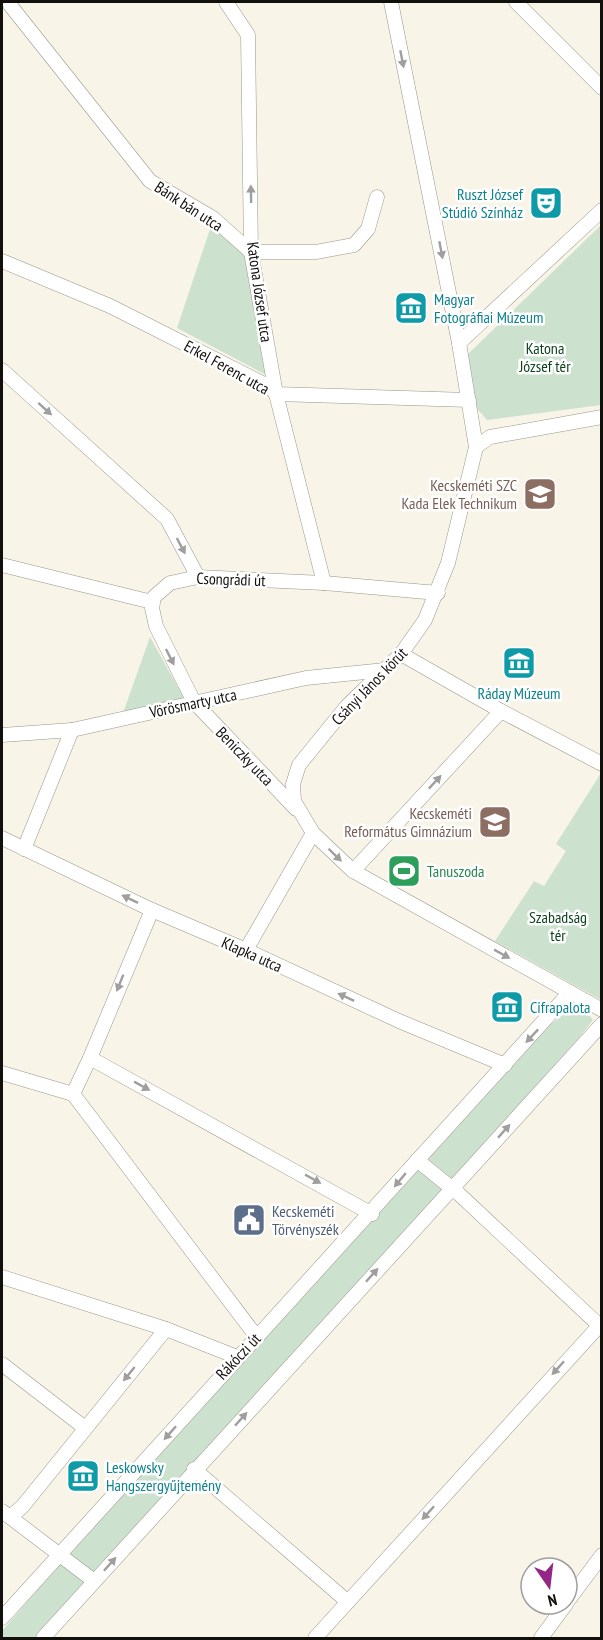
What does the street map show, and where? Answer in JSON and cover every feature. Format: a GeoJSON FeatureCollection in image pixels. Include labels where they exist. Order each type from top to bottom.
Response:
{"type":"FeatureCollection","features":[{"type":"Feature","properties":{"kind":"street","name":"Katona József utca"},"geometry":{"type":"LineString","coordinates":[[226,2],[248,35],[251,252],[276,394],[324,583]]}},
{"type":"Feature","properties":{"kind":"street"},"geometry":{"type":"LineString","coordinates":[[391,2],[459,344],[476,447],[490,437],[602,417]]}},
{"type":"Feature","properties":{"kind":"street"},"geometry":{"type":"LineString","coordinates":[[516,2],[602,88]]}},
{"type":"Feature","properties":{"kind":"street","name":"Bánk bán utca"},"geometry":{"type":"LineString","coordinates":[[8,6],[150,181],[213,218],[251,252]]}},
{"type":"Feature","properties":{"kind":"street"},"geometry":{"type":"LineString","coordinates":[[251,252],[316,252],[354,245],[368,228],[377,197]]}},
{"type":"Feature","properties":{"kind":"street"},"geometry":{"type":"LineString","coordinates":[[459,344],[602,210]]}},
{"type":"Feature","properties":{"kind":"street","name":"Erkel Ferenc utca"},"geometry":{"type":"LineString","coordinates":[[2,261],[110,306],[270,387],[276,394],[469,400]]}},
{"type":"Feature","properties":{"kind":"street"},"geometry":{"type":"LineString","coordinates":[[2,370],[167,519],[198,577]]}},
{"type":"Feature","properties":{"kind":"street","name":"Csányi János körút"},"geometry":{"type":"LineString","coordinates":[[297,810],[293,793],[296,770],[347,706],[401,654],[420,629],[438,593],[476,447]]}},
{"type":"Feature","properties":{"kind":"street"},"geometry":{"type":"LineString","coordinates":[[2,565],[152,602]]}},
{"type":"Feature","properties":{"kind":"street","name":"Csongrádi út"},"geometry":{"type":"LineString","coordinates":[[152,602],[158,592],[170,583],[198,577],[324,583],[438,593]]}},
{"type":"Feature","properties":{"kind":"street","name":"Beniczky utca"},"geometry":{"type":"LineString","coordinates":[[152,602],[156,626],[194,702],[297,810]]}},
{"type":"Feature","properties":{"kind":"street"},"geometry":{"type":"LineString","coordinates":[[401,654],[501,711],[602,764]]}},
{"type":"Feature","properties":{"kind":"street","name":"Vörösmarty utca"},"geometry":{"type":"LineString","coordinates":[[2,735],[72,730],[306,678],[385,670]]}},
{"type":"Feature","properties":{"kind":"street"},"geometry":{"type":"LineString","coordinates":[[353,871],[501,711]]}},
{"type":"Feature","properties":{"kind":"street"},"geometry":{"type":"LineString","coordinates":[[24,849],[72,730]]}},
{"type":"Feature","properties":{"kind":"street"},"geometry":{"type":"LineString","coordinates":[[297,810],[313,833],[353,871],[602,1010]]}},
{"type":"Feature","properties":{"kind":"street"},"geometry":{"type":"LineString","coordinates":[[246,950],[313,833]]}},
{"type":"Feature","properties":{"kind":"street","name":"Klapka utca"},"geometry":{"type":"LineString","coordinates":[[2,838],[152,910],[246,950],[399,1021],[505,1065]]}},
{"type":"Feature","properties":{"kind":"street"},"geometry":{"type":"LineString","coordinates":[[73,1094],[152,910]]}},
{"type":"Feature","properties":{"kind":"street","name":"Rákóczi út"},"geometry":{"type":"LineString","coordinates":[[2,1618],[256,1336],[372,1214],[417,1160],[570,992]]}},
{"type":"Feature","properties":{"kind":"street"},"geometry":{"type":"LineString","coordinates":[[43,1638],[194,1470],[455,1191],[602,1024]]}},
{"type":"Feature","properties":{"kind":"street"},"geometry":{"type":"LineString","coordinates":[[90,1058],[372,1214]]}},
{"type":"Feature","properties":{"kind":"street"},"geometry":{"type":"LineString","coordinates":[[2,1073],[73,1094],[256,1336]]}},
{"type":"Feature","properties":{"kind":"street"},"geometry":{"type":"LineString","coordinates":[[315,1638],[600,1327],[455,1191],[417,1160]]}},
{"type":"Feature","properties":{"kind":"street"},"geometry":{"type":"LineString","coordinates":[[2,1277],[166,1329],[237,1357]]}},
{"type":"Feature","properties":{"kind":"street"},"geometry":{"type":"LineString","coordinates":[[6,1514],[22,1507],[166,1329]]}},
{"type":"Feature","properties":{"kind":"street"},"geometry":{"type":"LineString","coordinates":[[2,1364],[85,1428]]}},
{"type":"Feature","properties":{"kind":"street"},"geometry":{"type":"LineString","coordinates":[[194,1470],[348,1602]]}},
{"type":"Feature","properties":{"kind":"street"},"geometry":{"type":"LineString","coordinates":[[6,1514],[94,1581]]}},
{"type":"Feature","properties":{"kind":"street"},"geometry":{"type":"LineString","coordinates":[[579,1586],[602,1555]]}},
{"type":"Feature","properties":{"kind":"street"},"geometry":{"type":"LineString","coordinates":[[541,1638],[557,1616]]}},
{"type":"Feature","properties":{"kind":"green space","name":"Katona József tér"},"geometry":{"type":"Polygon","coordinates":[[[601,225],[601,405],[487,420],[473,404],[466,356],[601,225]]]}},
{"type":"Feature","properties":{"kind":"green space"},"geometry":{"type":"Polygon","coordinates":[[[210,229],[256,249],[272,378],[177,328],[210,229]]]}},
{"type":"Feature","properties":{"kind":"green space"},"geometry":{"type":"Polygon","coordinates":[[[150,637],[184,698],[123,713],[150,637]]]}},
{"type":"Feature","properties":{"kind":"green space","name":"Szabadság tér"},"geometry":{"type":"Polygon","coordinates":[[[601,773],[601,1000],[495,941],[534,881],[544,886],[566,851],[556,844],[601,773]]]}},
{"type":"Feature","properties":{"kind":"green space"},"geometry":{"type":"Polygon","coordinates":[[[572,1008],[587,1012],[593,1020],[579,1038],[39,1638],[2,1638],[2,1631],[44,1582],[551,1024],[572,1008]]]}},
{"type":"Feature","properties":{"kind":"place","name":"Ruszt József Stúdió Színház"},"geometry":{"type":"Point","coordinates":[546,203]}},
{"type":"Feature","properties":{"kind":"place","name":"Magyar Fotográfiai Múzeum"},"geometry":{"type":"Point","coordinates":[411,308]}},
{"type":"Feature","properties":{"kind":"place","name":"Kecskeméti SZC Kada Elek Technikum"},"geometry":{"type":"Point","coordinates":[540,494]}},
{"type":"Feature","properties":{"kind":"place","name":"Ráday Múzeum"},"geometry":{"type":"Point","coordinates":[519,663]}},
{"type":"Feature","properties":{"kind":"place","name":"Kecskeméti Református Gimnázium"},"geometry":{"type":"Point","coordinates":[495,822]}},
{"type":"Feature","properties":{"kind":"place","name":"Tanuszoda"},"geometry":{"type":"Point","coordinates":[404,871]}},
{"type":"Feature","properties":{"kind":"place","name":"Cifrapalota"},"geometry":{"type":"Point","coordinates":[507,1007]}},
{"type":"Feature","properties":{"kind":"place","name":"Kecskeméti Törvényszék"},"geometry":{"type":"Point","coordinates":[249,1220]}},
{"type":"Feature","properties":{"kind":"place","name":"Leskowsky Hangszergyűjtemény"},"geometry":{"type":"Point","coordinates":[83,1476]}}]}
